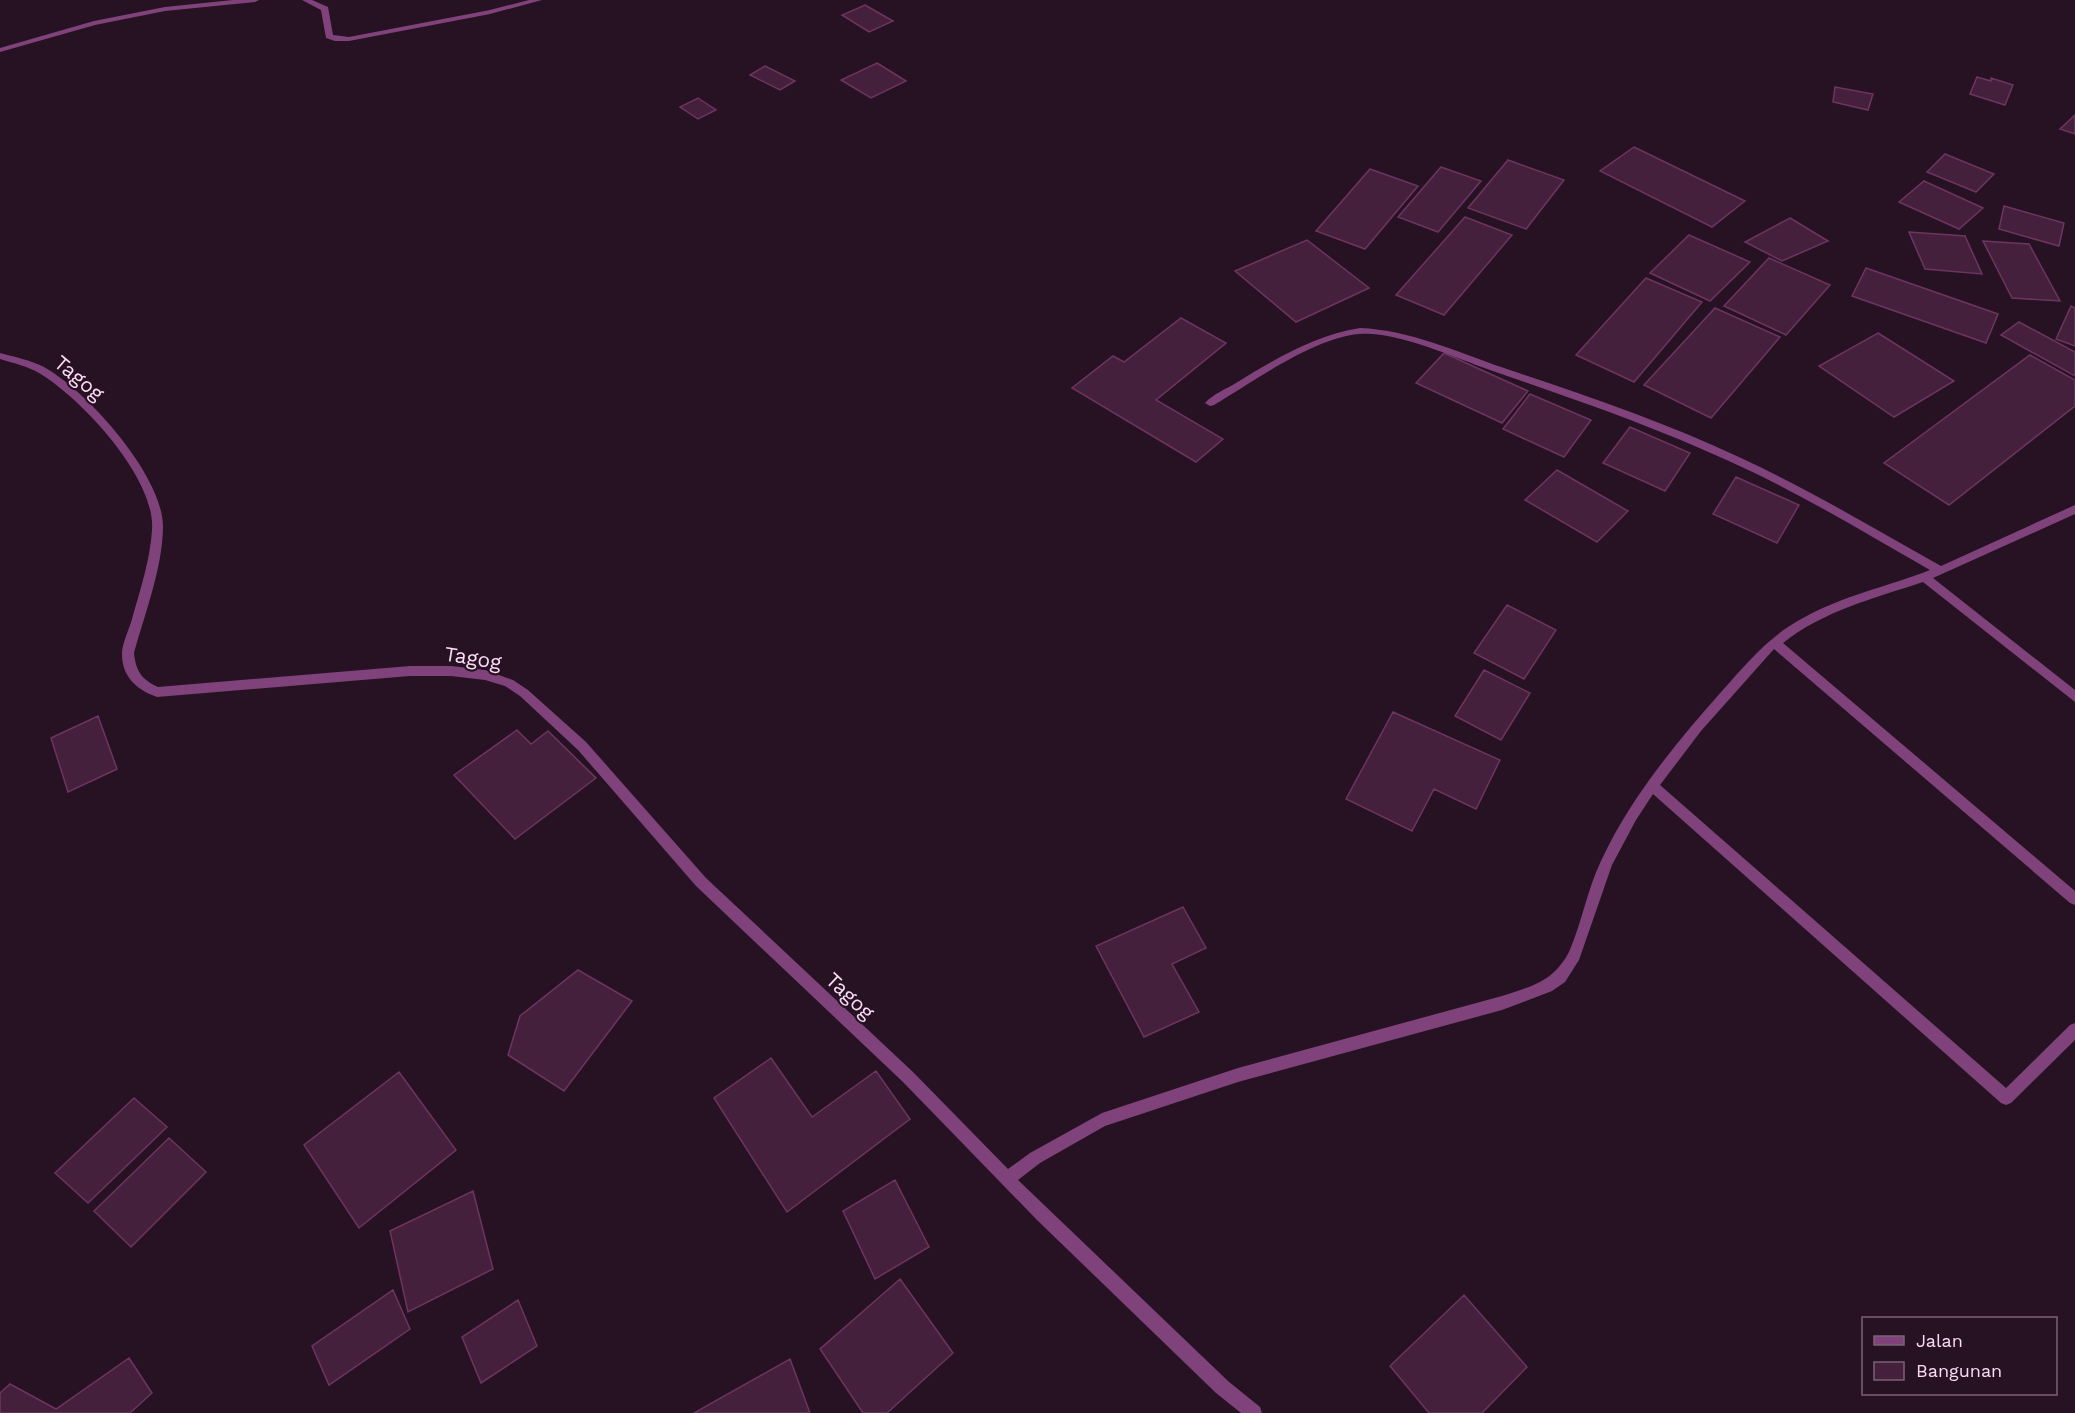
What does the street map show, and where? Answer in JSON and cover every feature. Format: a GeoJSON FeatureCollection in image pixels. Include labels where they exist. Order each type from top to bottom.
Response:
{"type":"FeatureCollection","features":[{"type":"Feature","properties":{"kind":"street"},"geometry":{"type":"LineString","coordinates":[[0,50],[94,23],[165,9],[255,0]]}},
{"type":"Feature","properties":{"kind":"street"},"geometry":{"type":"LineString","coordinates":[[306,0],[326,9],[329,36],[342,39],[394,32],[538,0]]}},
{"type":"Feature","properties":{"kind":"street"},"geometry":{"type":"LineString","coordinates":[[1210,403],[1324,339],[1359,331],[1376,331],[1455,354],[1619,410],[1726,456],[1840,514],[1941,570]]}},
{"type":"Feature","properties":{"kind":"street","name":"Tagog"},"geometry":{"type":"LineString","coordinates":[[0,356],[40,369],[58,380],[130,456],[148,486],[157,516],[156,544],[128,653],[130,671],[139,684],[157,692],[410,671],[451,670],[485,675],[509,683],[524,693],[582,746],[701,882],[908,1077],[1042,1215],[1222,1386],[1254,1413]]}},
{"type":"Feature","properties":{"kind":"street"},"geometry":{"type":"LineString","coordinates":[[1008,1178],[1035,1158],[1102,1120],[1238,1075],[1502,1003],[1547,985],[1561,976],[1575,954],[1606,864],[1653,786],[1704,719],[1775,643],[1840,604],[1941,570],[2075,509]]}},
{"type":"Feature","properties":{"kind":"street"},"geometry":{"type":"LineString","coordinates":[[1923,576],[2075,697]]}},
{"type":"Feature","properties":{"kind":"street"},"geometry":{"type":"LineString","coordinates":[[1775,643],[2075,899]]}},
{"type":"Feature","properties":{"kind":"street"},"geometry":{"type":"LineString","coordinates":[[1653,786],[2006,1098],[2075,1030]]}},
{"type":"Feature","properties":{"kind":"building"},"geometry":{"type":"Polygon","coordinates":[[[865,5],[893,21],[869,32],[842,15],[865,5]]]}},
{"type":"Feature","properties":{"kind":"building"},"geometry":{"type":"Polygon","coordinates":[[[877,63],[906,81],[871,98],[841,80],[877,63]]]}},
{"type":"Feature","properties":{"kind":"building"},"geometry":{"type":"Polygon","coordinates":[[[765,66],[795,81],[780,90],[750,75],[765,66]]]}},
{"type":"Feature","properties":{"kind":"building"},"geometry":{"type":"Polygon","coordinates":[[[1977,77],[1991,81],[1991,78],[2013,85],[2005,105],[1970,94],[1977,77]]]}},
{"type":"Feature","properties":{"kind":"building"},"geometry":{"type":"Polygon","coordinates":[[[1835,87],[1873,94],[1868,110],[1833,102],[1835,87]]]}},
{"type":"Feature","properties":{"kind":"building"},"geometry":{"type":"Polygon","coordinates":[[[698,98],[716,110],[698,119],[680,107],[698,98]]]}},
{"type":"Feature","properties":{"kind":"building"},"geometry":{"type":"Polygon","coordinates":[[[2075,115],[2075,134],[2060,129],[2075,115]]]}},
{"type":"Feature","properties":{"kind":"building"},"geometry":{"type":"Polygon","coordinates":[[[1634,147],[1745,201],[1712,227],[1600,171],[1634,147]]]}},
{"type":"Feature","properties":{"kind":"building"},"geometry":{"type":"Polygon","coordinates":[[[1945,154],[1994,174],[1976,192],[1927,172],[1945,154]]]}},
{"type":"Feature","properties":{"kind":"building"},"geometry":{"type":"Polygon","coordinates":[[[1508,160],[1564,180],[1526,229],[1468,208],[1508,160]]]}},
{"type":"Feature","properties":{"kind":"building"},"geometry":{"type":"Polygon","coordinates":[[[1441,167],[1481,181],[1438,232],[1398,217],[1441,167]]]}},
{"type":"Feature","properties":{"kind":"building"},"geometry":{"type":"Polygon","coordinates":[[[1370,169],[1418,186],[1365,249],[1316,231],[1370,169]]]}},
{"type":"Feature","properties":{"kind":"building"},"geometry":{"type":"Polygon","coordinates":[[[1924,181],[1983,208],[1959,229],[1899,202],[1924,181]]]}},
{"type":"Feature","properties":{"kind":"building"},"geometry":{"type":"Polygon","coordinates":[[[2004,206],[2064,223],[2059,246],[1999,229],[2004,206]]]}},
{"type":"Feature","properties":{"kind":"building"},"geometry":{"type":"Polygon","coordinates":[[[1465,217],[1512,235],[1444,315],[1396,295],[1465,217]]]}},
{"type":"Feature","properties":{"kind":"building"},"geometry":{"type":"Polygon","coordinates":[[[1790,218],[1828,241],[1782,261],[1745,242],[1790,218]]]}},
{"type":"Feature","properties":{"kind":"building"},"geometry":{"type":"Polygon","coordinates":[[[1909,232],[1965,236],[1982,274],[1925,269],[1909,232]]]}},
{"type":"Feature","properties":{"kind":"building"},"geometry":{"type":"Polygon","coordinates":[[[1689,235],[1750,262],[1710,301],[1650,273],[1689,235]]]}},
{"type":"Feature","properties":{"kind":"building"},"geometry":{"type":"Polygon","coordinates":[[[1307,240],[1369,288],[1296,322],[1235,271],[1307,240]]]}},
{"type":"Feature","properties":{"kind":"building"},"geometry":{"type":"Polygon","coordinates":[[[1983,241],[2029,244],[2060,301],[2012,298],[1983,241]]]}},
{"type":"Feature","properties":{"kind":"building"},"geometry":{"type":"Polygon","coordinates":[[[1769,258],[1830,285],[1786,335],[1724,306],[1769,258]]]}},
{"type":"Feature","properties":{"kind":"building"},"geometry":{"type":"Polygon","coordinates":[[[1866,268],[1998,314],[1986,343],[1852,296],[1866,268]]]}},
{"type":"Feature","properties":{"kind":"building"},"geometry":{"type":"Polygon","coordinates":[[[1646,278],[1702,302],[1634,382],[1576,355],[1646,278]]]}},
{"type":"Feature","properties":{"kind":"building"},"geometry":{"type":"Polygon","coordinates":[[[2071,306],[2075,308],[2075,346],[2056,339],[2071,306]]]}},
{"type":"Feature","properties":{"kind":"building"},"geometry":{"type":"Polygon","coordinates":[[[1715,308],[1780,337],[1711,418],[1644,385],[1715,308]]]}},
{"type":"Feature","properties":{"kind":"building"},"geometry":{"type":"Polygon","coordinates":[[[1181,318],[1226,343],[1156,400],[1223,439],[1196,462],[1072,388],[1113,356],[1124,362],[1181,318]]]}},
{"type":"Feature","properties":{"kind":"building"},"geometry":{"type":"Polygon","coordinates":[[[2019,322],[2075,352],[2075,376],[2001,335],[2019,322]]]}},
{"type":"Feature","properties":{"kind":"building"},"geometry":{"type":"Polygon","coordinates":[[[1878,333],[1954,381],[1894,417],[1819,366],[1878,333]]]}},
{"type":"Feature","properties":{"kind":"building"},"geometry":{"type":"Polygon","coordinates":[[[1444,353],[1528,391],[1502,423],[1416,383],[1444,353]]]}},
{"type":"Feature","properties":{"kind":"building"},"geometry":{"type":"Polygon","coordinates":[[[2030,355],[2075,380],[2075,406],[1949,505],[1884,463],[2030,355]]]}},
{"type":"Feature","properties":{"kind":"building"},"geometry":{"type":"Polygon","coordinates":[[[1530,394],[1591,420],[1564,457],[1503,429],[1530,394]]]}},
{"type":"Feature","properties":{"kind":"building"},"geometry":{"type":"Polygon","coordinates":[[[1630,427],[1690,453],[1665,491],[1603,463],[1630,427]]]}},
{"type":"Feature","properties":{"kind":"building"},"geometry":{"type":"Polygon","coordinates":[[[1557,470],[1628,511],[1597,542],[1525,500],[1557,470]]]}},
{"type":"Feature","properties":{"kind":"building"},"geometry":{"type":"Polygon","coordinates":[[[1736,477],[1799,505],[1777,543],[1713,514],[1736,477]]]}},
{"type":"Feature","properties":{"kind":"building"},"geometry":{"type":"Polygon","coordinates":[[[1507,605],[1556,630],[1524,679],[1474,653],[1507,605]]]}},
{"type":"Feature","properties":{"kind":"building"},"geometry":{"type":"Polygon","coordinates":[[[1484,670],[1530,693],[1501,740],[1455,716],[1484,670]]]}},
{"type":"Feature","properties":{"kind":"building"},"geometry":{"type":"Polygon","coordinates":[[[1393,712],[1500,760],[1476,809],[1434,789],[1412,831],[1346,799],[1393,712]]]}},
{"type":"Feature","properties":{"kind":"building"},"geometry":{"type":"Polygon","coordinates":[[[98,716],[117,769],[68,792],[51,738],[98,716]]]}},
{"type":"Feature","properties":{"kind":"building"},"geometry":{"type":"Polygon","coordinates":[[[517,730],[531,744],[548,731],[596,778],[515,839],[454,775],[517,730]]]}},
{"type":"Feature","properties":{"kind":"building"},"geometry":{"type":"Polygon","coordinates":[[[1183,907],[1206,948],[1172,964],[1199,1012],[1144,1037],[1096,946],[1183,907]]]}},
{"type":"Feature","properties":{"kind":"building"},"geometry":{"type":"Polygon","coordinates":[[[578,970],[632,1001],[564,1091],[508,1055],[520,1016],[578,970]]]}},
{"type":"Feature","properties":{"kind":"building"},"geometry":{"type":"Polygon","coordinates":[[[771,1058],[812,1117],[876,1071],[910,1119],[787,1212],[714,1098],[771,1058]]]}},
{"type":"Feature","properties":{"kind":"building"},"geometry":{"type":"Polygon","coordinates":[[[399,1072],[456,1150],[359,1228],[304,1145],[399,1072]]]}},
{"type":"Feature","properties":{"kind":"building"},"geometry":{"type":"Polygon","coordinates":[[[134,1098],[167,1127],[88,1203],[55,1173],[134,1098]]]}},
{"type":"Feature","properties":{"kind":"building"},"geometry":{"type":"Polygon","coordinates":[[[169,1138],[206,1172],[131,1247],[94,1211],[169,1138]]]}},
{"type":"Feature","properties":{"kind":"building"},"geometry":{"type":"Polygon","coordinates":[[[895,1180],[929,1247],[875,1279],[843,1211],[895,1180]]]}},
{"type":"Feature","properties":{"kind":"building"},"geometry":{"type":"Polygon","coordinates":[[[473,1191],[493,1269],[408,1312],[390,1231],[473,1191]]]}},
{"type":"Feature","properties":{"kind":"building"},"geometry":{"type":"Polygon","coordinates":[[[900,1279],[953,1353],[887,1413],[863,1413],[820,1349],[900,1279]]]}},
{"type":"Feature","properties":{"kind":"building"},"geometry":{"type":"Polygon","coordinates":[[[393,1290],[410,1329],[329,1385],[312,1346],[393,1290]]]}},
{"type":"Feature","properties":{"kind":"building"},"geometry":{"type":"Polygon","coordinates":[[[1464,1295],[1527,1367],[1482,1413],[1429,1413],[1390,1366],[1464,1295]]]}},
{"type":"Feature","properties":{"kind":"building"},"geometry":{"type":"Polygon","coordinates":[[[518,1300],[537,1346],[481,1383],[462,1337],[518,1300]]]}},
{"type":"Feature","properties":{"kind":"building"},"geometry":{"type":"Polygon","coordinates":[[[129,1358],[152,1393],[130,1413],[0,1413],[0,1393],[10,1384],[56,1409],[129,1358]]]}},
{"type":"Feature","properties":{"kind":"building"},"geometry":{"type":"Polygon","coordinates":[[[790,1359],[810,1413],[694,1413],[790,1359]]]}}]}
